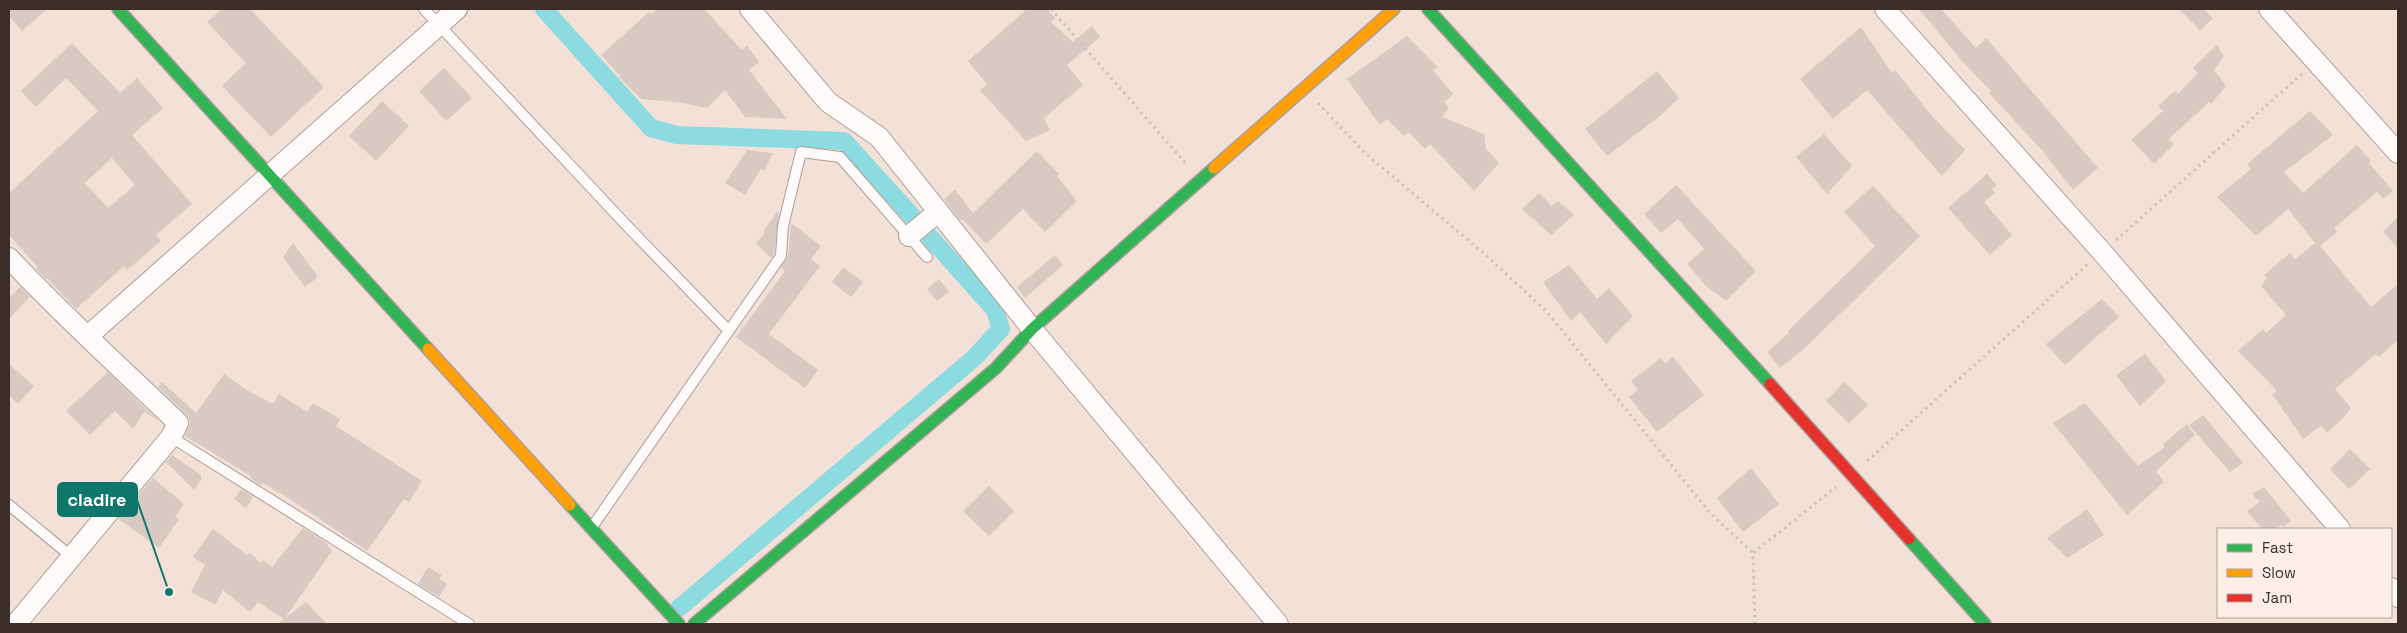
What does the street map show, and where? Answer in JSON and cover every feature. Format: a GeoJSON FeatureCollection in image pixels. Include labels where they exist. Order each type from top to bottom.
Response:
{"type":"FeatureCollection","features":[{"type":"Feature","properties":{"kind":"street"},"geometry":{"type":"LineString","coordinates":[[118,9],[591,528],[673,622]]}},
{"type":"Feature","properties":{"kind":"street"},"geometry":{"type":"LineString","coordinates":[[88,336],[457,9]]}},
{"type":"Feature","properties":{"kind":"street"},"geometry":{"type":"LineString","coordinates":[[750,9],[828,102],[879,137],[1032,329],[1278,624]]}},
{"type":"Feature","properties":{"kind":"street"},"geometry":{"type":"LineString","coordinates":[[694,624],[996,368],[1032,329],[1394,9]]}},
{"type":"Feature","properties":{"kind":"street"},"geometry":{"type":"LineString","coordinates":[[1428,9],[1852,474],[1985,624]]}},
{"type":"Feature","properties":{"kind":"street"},"geometry":{"type":"LineString","coordinates":[[1885,9],[2102,252],[2339,528]]}},
{"type":"Feature","properties":{"kind":"street"},"geometry":{"type":"LineString","coordinates":[[2269,9],[2398,153]]}},
{"type":"Feature","properties":{"kind":"street"},"geometry":{"type":"LineString","coordinates":[[909,236],[938,212]]}},
{"type":"Feature","properties":{"kind":"street"},"geometry":{"type":"LineString","coordinates":[[9,258],[60,313],[88,336],[178,423],[171,437],[72,557],[16,621]]}},
{"type":"Feature","properties":{"kind":"lane"},"geometry":{"type":"LineString","coordinates":[[424,9],[630,229],[729,331]]}},
{"type":"Feature","properties":{"kind":"lane"},"geometry":{"type":"LineString","coordinates":[[591,528],[781,256],[783,226],[800,152],[840,157],[927,257]]}},
{"type":"Feature","properties":{"kind":"lane"},"geometry":{"type":"LineString","coordinates":[[171,437],[469,624]]}},
{"type":"Feature","properties":{"kind":"lane"},"geometry":{"type":"LineString","coordinates":[[9,505],[72,557]]}},
{"type":"Feature","properties":{"kind":"path"},"geometry":{"type":"LineString","coordinates":[[1052,9],[1200,181]]}},
{"type":"Feature","properties":{"kind":"path"},"geometry":{"type":"LineString","coordinates":[[1753,553],[1852,474],[2316,61]]}},
{"type":"Feature","properties":{"kind":"path"},"geometry":{"type":"LineString","coordinates":[[1304,88],[1366,154],[1487,256],[1547,312],[1711,514],[1753,553],[1756,624]]}},
{"type":"Feature","properties":{"kind":"building"},"geometry":{"type":"Polygon","coordinates":[[[9,9],[47,9],[22,31],[9,16],[9,9]]]}},
{"type":"Feature","properties":{"kind":"building"},"geometry":{"type":"Polygon","coordinates":[[[222,9],[250,9],[324,87],[271,137],[222,86],[246,63],[207,22],[222,9]]]}},
{"type":"Feature","properties":{"kind":"building"},"geometry":{"type":"Polygon","coordinates":[[[657,9],[704,9],[742,50],[747,46],[759,62],[749,70],[787,119],[745,117],[725,90],[707,108],[683,103],[641,99],[601,55],[649,12],[651,14],[657,9]]]}},
{"type":"Feature","properties":{"kind":"building"},"geometry":{"type":"Polygon","coordinates":[[[1027,9],[1047,9],[1055,18],[1051,22],[1073,42],[1092,26],[1100,37],[1067,65],[1083,85],[1044,118],[1050,130],[1026,141],[980,90],[987,84],[968,61],[1027,9]]]}},
{"type":"Feature","properties":{"kind":"building"},"geometry":{"type":"Polygon","coordinates":[[[1919,9],[1941,9],[1976,48],[1986,38],[2098,168],[2073,190],[2041,149],[1989,93],[1991,91],[1962,61],[1919,9]]]}},
{"type":"Feature","properties":{"kind":"building"},"geometry":{"type":"Polygon","coordinates":[[[2179,9],[2204,9],[2213,18],[2200,30],[2179,9]]]}},
{"type":"Feature","properties":{"kind":"building"},"geometry":{"type":"Polygon","coordinates":[[[1861,27],[1892,73],[1895,70],[1932,116],[1965,150],[1942,176],[1867,90],[1833,119],[1800,79],[1861,27]]]}},
{"type":"Feature","properties":{"kind":"building"},"geometry":{"type":"Polygon","coordinates":[[[1407,36],[1438,68],[1433,70],[1453,94],[1444,102],[1449,108],[1442,117],[1484,134],[1486,149],[1499,163],[1474,191],[1430,144],[1425,149],[1409,132],[1404,136],[1387,119],[1380,125],[1347,79],[1407,36]]]}},
{"type":"Feature","properties":{"kind":"building"},"geometry":{"type":"Polygon","coordinates":[[[72,43],[120,93],[137,78],[163,108],[132,135],[192,204],[156,235],[161,241],[127,270],[124,266],[76,309],[36,269],[38,267],[9,235],[9,193],[98,111],[66,78],[36,107],[21,91],[72,43]],[[112,158],[85,183],[108,208],[135,185],[112,158]]]}},
{"type":"Feature","properties":{"kind":"building"},"geometry":{"type":"Polygon","coordinates":[[[2217,45],[2224,56],[2214,70],[2226,86],[2211,104],[2209,102],[2169,139],[2174,144],[2154,164],[2131,140],[2163,111],[2158,106],[2175,91],[2178,94],[2198,73],[2193,68],[2217,45]]]}},
{"type":"Feature","properties":{"kind":"building"},"geometry":{"type":"Polygon","coordinates":[[[444,68],[472,98],[446,121],[419,91],[444,68]]]}},
{"type":"Feature","properties":{"kind":"building"},"geometry":{"type":"Polygon","coordinates":[[[1657,71],[1679,98],[1660,116],[1607,156],[1585,129],[1657,71]]]}},
{"type":"Feature","properties":{"kind":"building"},"geometry":{"type":"Polygon","coordinates":[[[382,101],[409,126],[376,161],[349,136],[382,101]]]}},
{"type":"Feature","properties":{"kind":"building"},"geometry":{"type":"Polygon","coordinates":[[[2310,111],[2333,135],[2284,172],[2303,193],[2357,145],[2371,161],[2369,163],[2393,191],[2383,199],[2377,192],[2334,228],[2337,232],[2320,246],[2371,307],[2398,284],[2398,340],[2379,357],[2376,354],[2335,389],[2351,408],[2345,416],[2327,433],[2321,426],[2303,439],[2272,394],[2277,391],[2238,351],[2263,329],[2266,333],[2286,315],[2261,286],[2267,278],[2264,275],[2290,253],[2295,259],[2315,243],[2288,209],[2256,236],[2217,197],[2251,169],[2247,164],[2310,111]]]}},
{"type":"Feature","properties":{"kind":"building"},"geometry":{"type":"Polygon","coordinates":[[[1824,134],[1852,166],[1827,194],[1796,157],[1824,134]]]}},
{"type":"Feature","properties":{"kind":"building"},"geometry":{"type":"Polygon","coordinates":[[[747,150],[773,153],[764,171],[761,169],[745,195],[725,183],[747,150]]]}},
{"type":"Feature","properties":{"kind":"building"},"geometry":{"type":"Polygon","coordinates":[[[1037,151],[1059,174],[1057,176],[1077,201],[1045,232],[1023,209],[986,244],[962,219],[960,220],[944,199],[955,190],[973,213],[1037,151]]]}},
{"type":"Feature","properties":{"kind":"building"},"geometry":{"type":"Polygon","coordinates":[[[1987,174],[1997,185],[1992,189],[1995,193],[1984,202],[2012,235],[1990,255],[1948,208],[1987,174]]]}},
{"type":"Feature","properties":{"kind":"building"},"geometry":{"type":"Polygon","coordinates":[[[1676,185],[1756,271],[1726,301],[1707,287],[1687,264],[1704,249],[1678,219],[1661,233],[1644,214],[1676,185]]]}},
{"type":"Feature","properties":{"kind":"building"},"geometry":{"type":"Polygon","coordinates":[[[1873,186],[1920,236],[1805,348],[1780,368],[1767,352],[1789,333],[1788,331],[1875,246],[1844,212],[1873,186]]]}},
{"type":"Feature","properties":{"kind":"building"},"geometry":{"type":"Polygon","coordinates":[[[1539,193],[1552,206],[1558,201],[1574,215],[1551,235],[1522,209],[1539,193]]]}},
{"type":"Feature","properties":{"kind":"building"},"geometry":{"type":"Polygon","coordinates":[[[777,212],[779,213],[774,254],[771,258],[756,243],[765,233],[763,232],[777,212]]]}},
{"type":"Feature","properties":{"kind":"building"},"geometry":{"type":"Polygon","coordinates":[[[2398,217],[2398,249],[2383,231],[2398,217]]]}},
{"type":"Feature","properties":{"kind":"building"},"geometry":{"type":"Polygon","coordinates":[[[791,223],[821,246],[811,259],[820,266],[769,334],[818,370],[805,388],[736,337],[785,271],[781,267],[788,257],[791,223]]]}},
{"type":"Feature","properties":{"kind":"building"},"geometry":{"type":"Polygon","coordinates":[[[293,243],[318,277],[305,287],[283,257],[293,243]]]}},
{"type":"Feature","properties":{"kind":"building"},"geometry":{"type":"Polygon","coordinates":[[[1055,255],[1063,265],[1025,298],[1017,287],[1055,255]]]}},
{"type":"Feature","properties":{"kind":"building"},"geometry":{"type":"Polygon","coordinates":[[[1569,265],[1597,299],[1609,288],[1633,316],[1606,344],[1580,312],[1571,321],[1543,282],[1569,265]]]}},
{"type":"Feature","properties":{"kind":"building"},"geometry":{"type":"Polygon","coordinates":[[[843,267],[863,282],[851,297],[832,282],[843,267]]]}},
{"type":"Feature","properties":{"kind":"building"},"geometry":{"type":"Polygon","coordinates":[[[939,279],[949,292],[937,301],[927,289],[939,279]]]}},
{"type":"Feature","properties":{"kind":"building"},"geometry":{"type":"Polygon","coordinates":[[[20,287],[30,297],[9,319],[9,298],[20,287]]]}},
{"type":"Feature","properties":{"kind":"building"},"geometry":{"type":"Polygon","coordinates":[[[2102,299],[2119,317],[2065,365],[2046,344],[2102,299]]]}},
{"type":"Feature","properties":{"kind":"building"},"geometry":{"type":"Polygon","coordinates":[[[2145,354],[2166,381],[2140,406],[2116,375],[2145,354]]]}},
{"type":"Feature","properties":{"kind":"building"},"geometry":{"type":"Polygon","coordinates":[[[1673,357],[1704,395],[1657,432],[1629,397],[1638,390],[1631,381],[1661,358],[1665,364],[1673,357]]]}},
{"type":"Feature","properties":{"kind":"building"},"geometry":{"type":"Polygon","coordinates":[[[9,364],[34,386],[18,404],[9,395],[9,364]]]}},
{"type":"Feature","properties":{"kind":"building"},"geometry":{"type":"Polygon","coordinates":[[[108,372],[158,420],[144,412],[133,429],[115,411],[90,435],[66,411],[108,372]]]}},
{"type":"Feature","properties":{"kind":"building"},"geometry":{"type":"Polygon","coordinates":[[[224,374],[245,389],[273,404],[279,394],[307,412],[313,403],[340,419],[336,426],[422,481],[409,502],[404,499],[367,551],[288,498],[263,483],[261,485],[250,478],[251,476],[185,436],[190,422],[187,415],[158,387],[162,382],[196,413],[224,374]]]}},
{"type":"Feature","properties":{"kind":"building"},"geometry":{"type":"Polygon","coordinates":[[[1844,382],[1868,405],[1849,423],[1826,401],[1844,382]]]}},
{"type":"Feature","properties":{"kind":"building"},"geometry":{"type":"Polygon","coordinates":[[[2085,403],[2138,466],[2165,447],[2163,444],[2187,424],[2195,435],[2156,471],[2164,482],[2127,515],[2053,423],[2085,403]]]}},
{"type":"Feature","properties":{"kind":"building"},"geometry":{"type":"Polygon","coordinates":[[[2203,415],[2243,463],[2230,472],[2189,425],[2203,415]]]}},
{"type":"Feature","properties":{"kind":"building"},"geometry":{"type":"Polygon","coordinates":[[[2350,449],[2370,469],[2349,489],[2330,469],[2350,449]]]}},
{"type":"Feature","properties":{"kind":"building"},"geometry":{"type":"Polygon","coordinates":[[[172,455],[201,475],[201,480],[194,490],[166,462],[172,455]]]}},
{"type":"Feature","properties":{"kind":"building"},"geometry":{"type":"Polygon","coordinates":[[[1751,468],[1779,504],[1743,532],[1717,498],[1751,468]]]}},
{"type":"Feature","properties":{"kind":"building"},"geometry":{"type":"Polygon","coordinates":[[[153,478],[184,504],[175,517],[179,519],[159,548],[118,519],[153,478]]]}},
{"type":"Feature","properties":{"kind":"building"},"geometry":{"type":"Polygon","coordinates":[[[989,486],[1014,511],[989,536],[963,511],[989,486]]]}},
{"type":"Feature","properties":{"kind":"building"},"geometry":{"type":"Polygon","coordinates":[[[2264,487],[2291,521],[2283,527],[2281,525],[2275,528],[2261,528],[2247,511],[2260,502],[2252,494],[2264,487]]]}},
{"type":"Feature","properties":{"kind":"building"},"geometry":{"type":"Polygon","coordinates":[[[241,489],[253,497],[246,508],[234,499],[241,489]]]}},
{"type":"Feature","properties":{"kind":"building"},"geometry":{"type":"Polygon","coordinates":[[[2087,509],[2104,535],[2067,558],[2047,538],[2087,509]]]}},
{"type":"Feature","properties":{"kind":"building"},"geometry":{"type":"Polygon","coordinates":[[[303,528],[325,542],[332,551],[285,618],[306,602],[327,624],[277,624],[284,619],[258,602],[250,612],[223,590],[215,605],[191,592],[205,565],[193,557],[213,529],[247,555],[250,553],[261,563],[263,560],[272,567],[303,528]]]}},
{"type":"Feature","properties":{"kind":"building"},"geometry":{"type":"Polygon","coordinates":[[[428,567],[442,575],[439,579],[447,584],[439,597],[418,584],[428,567]]]}},
{"type":"Feature","properties":{"kind":"waterway"},"geometry":{"type":"LineString","coordinates":[[544,9],[651,128],[677,135],[844,141],[912,216]]}},
{"type":"Feature","properties":{"kind":"waterway"},"geometry":{"type":"LineString","coordinates":[[679,608],[974,358],[1001,329],[995,310],[930,237]]}},
{"type":"Feature","properties":{"kind":"traffic: fast"},"geometry":{"type":"LineString","coordinates":[[118,9],[428,349]]}},
{"type":"Feature","properties":{"kind":"traffic: fast"},"geometry":{"type":"LineString","coordinates":[[1428,9],[1770,384]]}},
{"type":"Feature","properties":{"kind":"traffic: fast"},"geometry":{"type":"LineString","coordinates":[[694,624],[996,368],[1032,329],[1214,168]]}},
{"type":"Feature","properties":{"kind":"traffic: fast"},"geometry":{"type":"LineString","coordinates":[[570,505],[679,624]]}},
{"type":"Feature","properties":{"kind":"traffic: fast"},"geometry":{"type":"LineString","coordinates":[[1909,539],[1985,624]]}},
{"type":"Feature","properties":{"kind":"traffic: slow"},"geometry":{"type":"LineString","coordinates":[[1214,168],[1394,9]]}},
{"type":"Feature","properties":{"kind":"traffic: slow"},"geometry":{"type":"LineString","coordinates":[[428,349],[570,505]]}},
{"type":"Feature","properties":{"kind":"traffic: jam"},"geometry":{"type":"LineString","coordinates":[[1770,384],[1909,539]]}},
{"type":"Feature","properties":{"kind":"place","name":"cladire"},"geometry":{"type":"Point","coordinates":[169,592]}}]}
